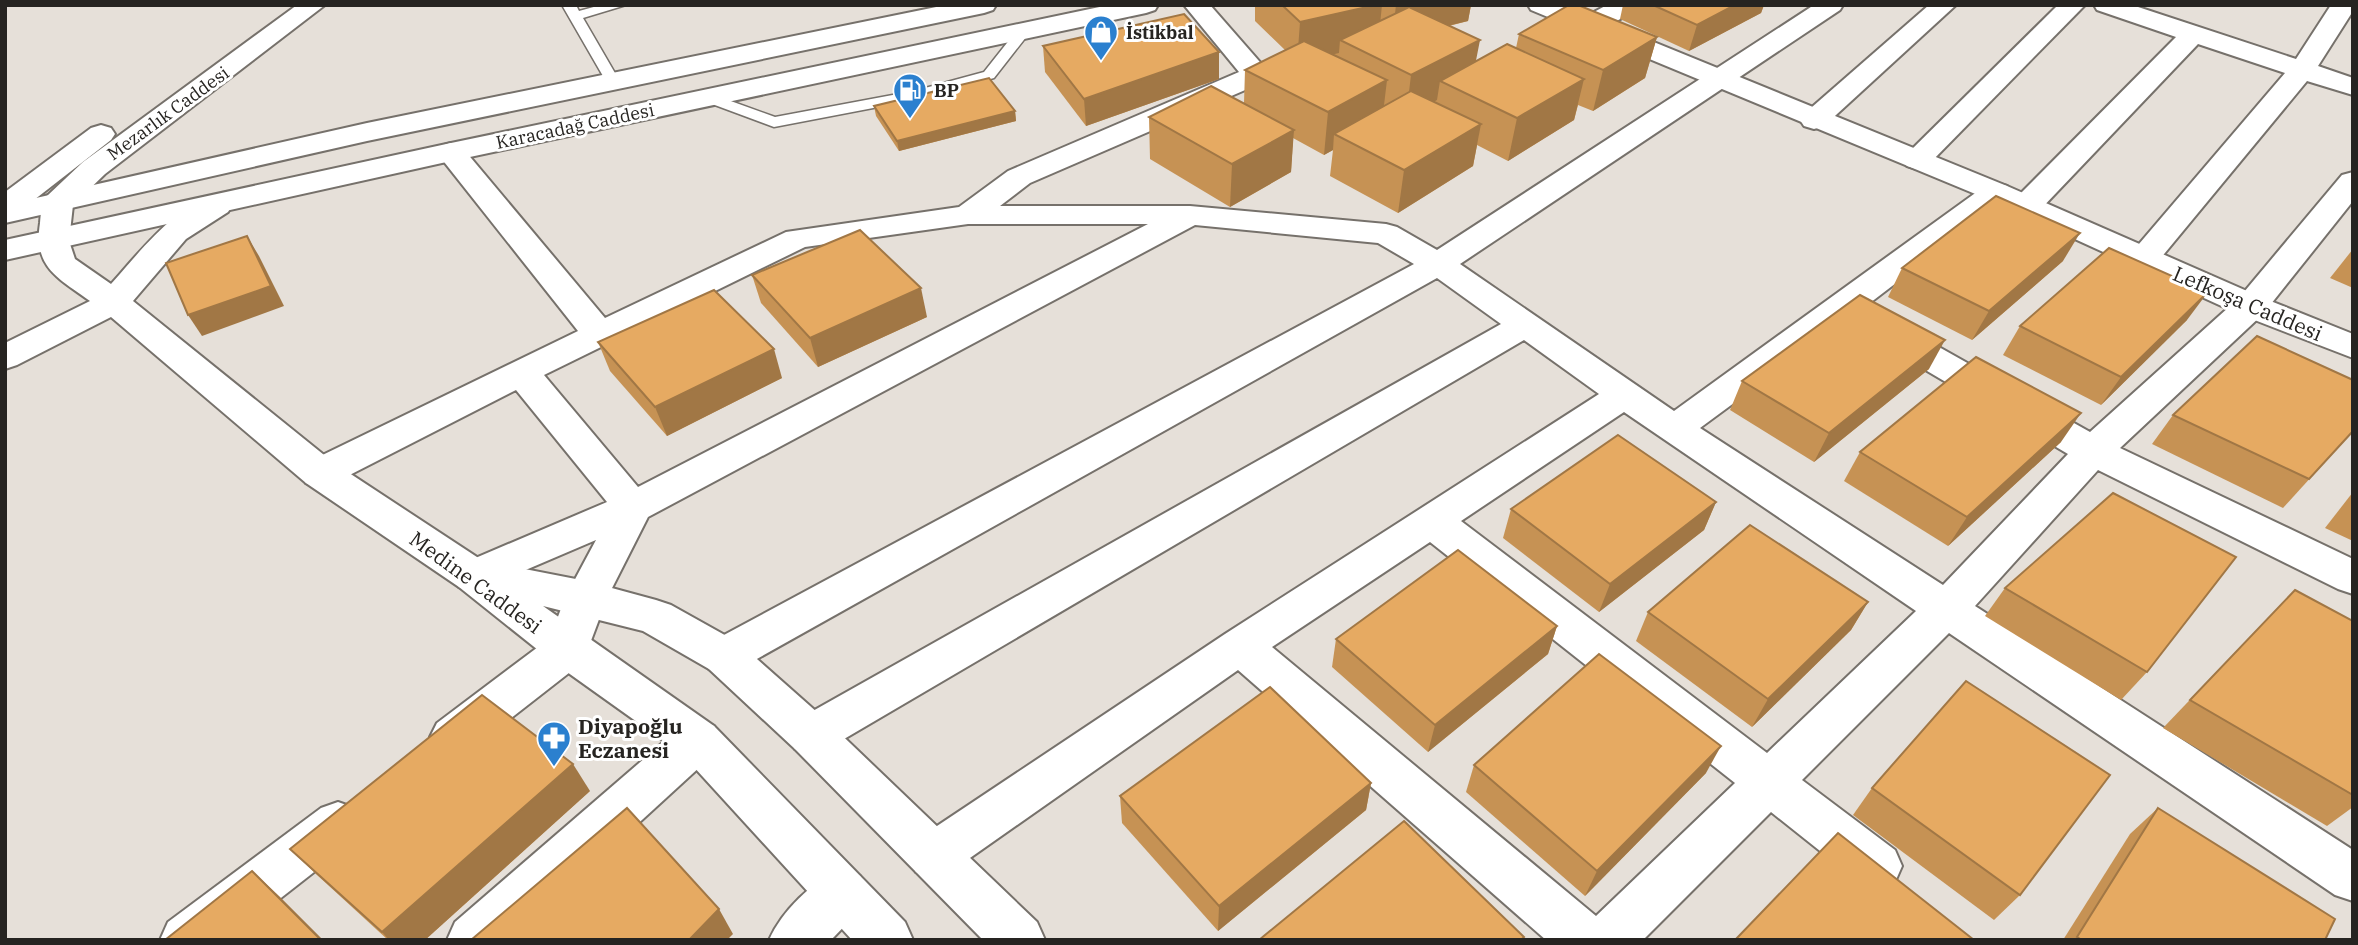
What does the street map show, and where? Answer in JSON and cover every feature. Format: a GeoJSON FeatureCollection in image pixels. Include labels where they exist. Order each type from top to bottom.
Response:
{"type":"FeatureCollection","features":[{"type":"Feature","properties":{"kind":"main road","name":"Mezarlık Caddesi"},"geometry":{"type":"LineString","coordinates":[[5,207],[274,5]]}},
{"type":"Feature","properties":{"kind":"main road","name":"Mezarlık Caddesi"},"geometry":{"type":"LineString","coordinates":[[58,203],[94,168],[313,5]]}},
{"type":"Feature","properties":{"kind":"main road","name":"Karacadağ Caddesi"},"geometry":{"type":"LineString","coordinates":[[5,214],[353,135],[984,5]]}},
{"type":"Feature","properties":{"kind":"main road","name":"Karacadağ Caddesi"},"geometry":{"type":"LineString","coordinates":[[5,250],[451,152],[1146,5]]}},
{"type":"Feature","properties":{"kind":"main road"},"geometry":{"type":"LineString","coordinates":[[968,215],[1019,177],[1256,75],[1196,5]]}},
{"type":"Feature","properties":{"kind":"main road","name":"Lefkoşa Caddesi"},"geometry":{"type":"LineString","coordinates":[[1540,5],[1814,120],[1996,192],[2251,306],[2353,348]]}},
{"type":"Feature","properties":{"kind":"main road"},"geometry":{"type":"LineString","coordinates":[[1588,25],[1627,5]]}},
{"type":"Feature","properties":{"kind":"main road"},"geometry":{"type":"LineString","coordinates":[[724,656],[1438,264],[1831,5]]}},
{"type":"Feature","properties":{"kind":"main road"},"geometry":{"type":"LineString","coordinates":[[1814,120],[1944,5]]}},
{"type":"Feature","properties":{"kind":"main road"},"geometry":{"type":"LineString","coordinates":[[1917,160],[2073,5]]}},
{"type":"Feature","properties":{"kind":"main road"},"geometry":{"type":"LineString","coordinates":[[2106,5],[2138,10],[2193,34],[2353,87]]}},
{"type":"Feature","properties":{"kind":"main road"},"geometry":{"type":"LineString","coordinates":[[2144,258],[2302,70],[2344,5]]}},
{"type":"Feature","properties":{"kind":"main road"},"geometry":{"type":"LineString","coordinates":[[2026,206],[2193,34]]}},
{"type":"Feature","properties":{"kind":"main road"},"geometry":{"type":"LineString","coordinates":[[451,152],[599,334]]}},
{"type":"Feature","properties":{"kind":"main road"},"geometry":{"type":"LineString","coordinates":[[1607,940],[1946,610],[2093,451],[2251,306],[2353,181]]}},
{"type":"Feature","properties":{"kind":"main road"},"geometry":{"type":"LineString","coordinates":[[1674,429],[1996,192]]}},
{"type":"Feature","properties":{"kind":"main road"},"geometry":{"type":"LineString","coordinates":[[53,241],[58,203]]}},
{"type":"Feature","properties":{"kind":"main road"},"geometry":{"type":"LineString","coordinates":[[5,357],[114,302],[175,232],[217,205]]}},
{"type":"Feature","properties":{"kind":"main road"},"geometry":{"type":"LineString","coordinates":[[320,473],[521,372],[797,239],[968,215],[1190,215],[1386,234],[1438,264],[1623,395],[2353,878]]}},
{"type":"Feature","properties":{"kind":"main road"},"geometry":{"type":"LineString","coordinates":[[474,576],[634,507],[1190,215]]}},
{"type":"Feature","properties":{"kind":"main road","name":"Medine Caddesi"},"geometry":{"type":"LineString","coordinates":[[53,241],[61,264],[114,302],[320,473],[474,576],[568,649],[698,740],[887,940]]}},
{"type":"Feature","properties":{"kind":"main road"},"geometry":{"type":"LineString","coordinates":[[1843,307],[2093,451],[2353,578]]}},
{"type":"Feature","properties":{"kind":"main road"},"geometry":{"type":"LineString","coordinates":[[811,735],[1525,325]]}},
{"type":"Feature","properties":{"kind":"main road"},"geometry":{"type":"LineString","coordinates":[[521,372],[634,507]]}},
{"type":"Feature","properties":{"kind":"main road"},"geometry":{"type":"LineString","coordinates":[[933,856],[1240,646],[1623,395]]}},
{"type":"Feature","properties":{"kind":"main road"},"geometry":{"type":"LineString","coordinates":[[415,766],[568,649],[586,598],[634,507]]}},
{"type":"Feature","properties":{"kind":"main road"},"geometry":{"type":"LineString","coordinates":[[1432,522],[1909,890]]}},
{"type":"Feature","properties":{"kind":"main road"},"geometry":{"type":"LineString","coordinates":[[474,576],[586,598],[656,617],[724,656],[811,735],[1019,940]]}},
{"type":"Feature","properties":{"kind":"main road"},"geometry":{"type":"LineString","coordinates":[[1240,646],[1585,940]]}},
{"type":"Feature","properties":{"kind":"main road"},"geometry":{"type":"LineString","coordinates":[[473,940],[698,740]]}},
{"type":"Feature","properties":{"kind":"main road"},"geometry":{"type":"LineString","coordinates":[[186,940],[372,799]]}},
{"type":"Feature","properties":{"kind":"main road"},"geometry":{"type":"LineString","coordinates":[[795,940],[842,894]]}},
{"type":"Feature","properties":{"kind":"lane"},"geometry":{"type":"LineString","coordinates":[[612,80],[572,11],[619,5]]}},
{"type":"Feature","properties":{"kind":"lane"},"geometry":{"type":"LineString","coordinates":[[709,98],[774,122],[915,95],[989,75],[1023,32]]}},
{"type":"Feature","properties":{"kind":"building"},"geometry":{"type":"Polygon","coordinates":[[[1282,5],[1376,5],[1300,22],[1282,5]]]}},
{"type":"Feature","properties":{"kind":"building"},"geometry":{"type":"Polygon","coordinates":[[[1569,5],[1578,5],[1657,37],[1603,70],[1519,34],[1569,5]]]}},
{"type":"Feature","properties":{"kind":"building"},"geometry":{"type":"Polygon","coordinates":[[[1653,5],[1735,5],[1697,25],[1653,5]]]}},
{"type":"Feature","properties":{"kind":"building"},"geometry":{"type":"Polygon","coordinates":[[[1409,7],[1480,40],[1411,75],[1340,40],[1409,7]]]}},
{"type":"Feature","properties":{"kind":"building"},"geometry":{"type":"Polygon","coordinates":[[[1184,14],[1219,52],[1084,99],[1043,46],[1184,14]]]}},
{"type":"Feature","properties":{"kind":"building"},"geometry":{"type":"Polygon","coordinates":[[[1304,41],[1387,80],[1328,112],[1245,70],[1304,41]]]}},
{"type":"Feature","properties":{"kind":"building"},"geometry":{"type":"Polygon","coordinates":[[[1507,44],[1584,79],[1517,118],[1440,81],[1507,44]]]}},
{"type":"Feature","properties":{"kind":"building"},"geometry":{"type":"Polygon","coordinates":[[[989,78],[1015,111],[897,141],[874,106],[989,78]]]}},
{"type":"Feature","properties":{"kind":"building"},"geometry":{"type":"Polygon","coordinates":[[[1211,86],[1294,130],[1232,164],[1149,117],[1211,86]]]}},
{"type":"Feature","properties":{"kind":"building"},"geometry":{"type":"Polygon","coordinates":[[[1411,91],[1481,124],[1404,170],[1334,134],[1411,91]]]}},
{"type":"Feature","properties":{"kind":"building"},"geometry":{"type":"Polygon","coordinates":[[[1996,196],[2080,233],[1989,311],[1902,268],[1996,196]]]}},
{"type":"Feature","properties":{"kind":"building"},"geometry":{"type":"Polygon","coordinates":[[[860,230],[921,288],[810,338],[752,275],[860,230]]]}},
{"type":"Feature","properties":{"kind":"building"},"geometry":{"type":"Polygon","coordinates":[[[247,236],[271,286],[188,315],[166,263],[247,236]]]}},
{"type":"Feature","properties":{"kind":"building"},"geometry":{"type":"Polygon","coordinates":[[[2109,248],[2208,292],[2121,377],[2020,326],[2109,248]]]}},
{"type":"Feature","properties":{"kind":"building"},"geometry":{"type":"Polygon","coordinates":[[[714,290],[774,349],[655,407],[598,342],[714,290]]]}},
{"type":"Feature","properties":{"kind":"building"},"geometry":{"type":"Polygon","coordinates":[[[1860,295],[1945,340],[1829,433],[1742,381],[1860,295]]]}},
{"type":"Feature","properties":{"kind":"building"},"geometry":{"type":"Polygon","coordinates":[[[2257,336],[2353,380],[2353,431],[2309,479],[2173,415],[2257,336]]]}},
{"type":"Feature","properties":{"kind":"building"},"geometry":{"type":"Polygon","coordinates":[[[1976,357],[2081,413],[1967,517],[1860,452],[1976,357]]]}},
{"type":"Feature","properties":{"kind":"building"},"geometry":{"type":"Polygon","coordinates":[[[1618,435],[1716,502],[1610,584],[1511,509],[1618,435]]]}},
{"type":"Feature","properties":{"kind":"building"},"geometry":{"type":"Polygon","coordinates":[[[2113,493],[2236,557],[2147,672],[2005,588],[2113,493]]]}},
{"type":"Feature","properties":{"kind":"building"},"geometry":{"type":"Polygon","coordinates":[[[1750,525],[1868,602],[1768,699],[1648,612],[1750,525]]]}},
{"type":"Feature","properties":{"kind":"building"},"geometry":{"type":"Polygon","coordinates":[[[1458,550],[1557,626],[1435,725],[1336,639],[1458,550]]]}},
{"type":"Feature","properties":{"kind":"building"},"geometry":{"type":"Polygon","coordinates":[[[2295,590],[2353,621],[2353,795],[2190,700],[2295,590]]]}},
{"type":"Feature","properties":{"kind":"building"},"geometry":{"type":"Polygon","coordinates":[[[1599,654],[1721,746],[1597,871],[1474,765],[1599,654]]]}},
{"type":"Feature","properties":{"kind":"building"},"geometry":{"type":"Polygon","coordinates":[[[1966,681],[2110,775],[2020,895],[1872,788],[1966,681]]]}},
{"type":"Feature","properties":{"kind":"building"},"geometry":{"type":"Polygon","coordinates":[[[1270,687],[1371,783],[1219,906],[1120,796],[1270,687]]]}},
{"type":"Feature","properties":{"kind":"building"},"geometry":{"type":"Polygon","coordinates":[[[482,695],[573,764],[382,932],[290,849],[482,695]]]}},
{"type":"Feature","properties":{"kind":"building"},"geometry":{"type":"Polygon","coordinates":[[[627,808],[719,909],[689,940],[471,940],[627,808]]]}},
{"type":"Feature","properties":{"kind":"building"},"geometry":{"type":"Polygon","coordinates":[[[2158,808],[2335,919],[2325,940],[2082,940],[2077,937],[2158,808]]]}},
{"type":"Feature","properties":{"kind":"building"},"geometry":{"type":"Polygon","coordinates":[[[1404,821],[1524,937],[1521,940],[1259,940],[1404,821]]]}},
{"type":"Feature","properties":{"kind":"building"},"geometry":{"type":"Polygon","coordinates":[[[1838,833],[1974,940],[1735,940],[1838,833]]]}},
{"type":"Feature","properties":{"kind":"building"},"geometry":{"type":"Polygon","coordinates":[[[252,871],[321,940],[165,940],[252,871]]]}},
{"type":"Feature","properties":{"kind":"place","name":"İstikbal"},"geometry":{"type":"Point","coordinates":[1101,62]}},
{"type":"Feature","properties":{"kind":"place","name":"BP"},"geometry":{"type":"Point","coordinates":[910,120]}},
{"type":"Feature","properties":{"kind":"place","name":"Diyapoğlu Eczanesi"},"geometry":{"type":"Point","coordinates":[554,768]}}]}
